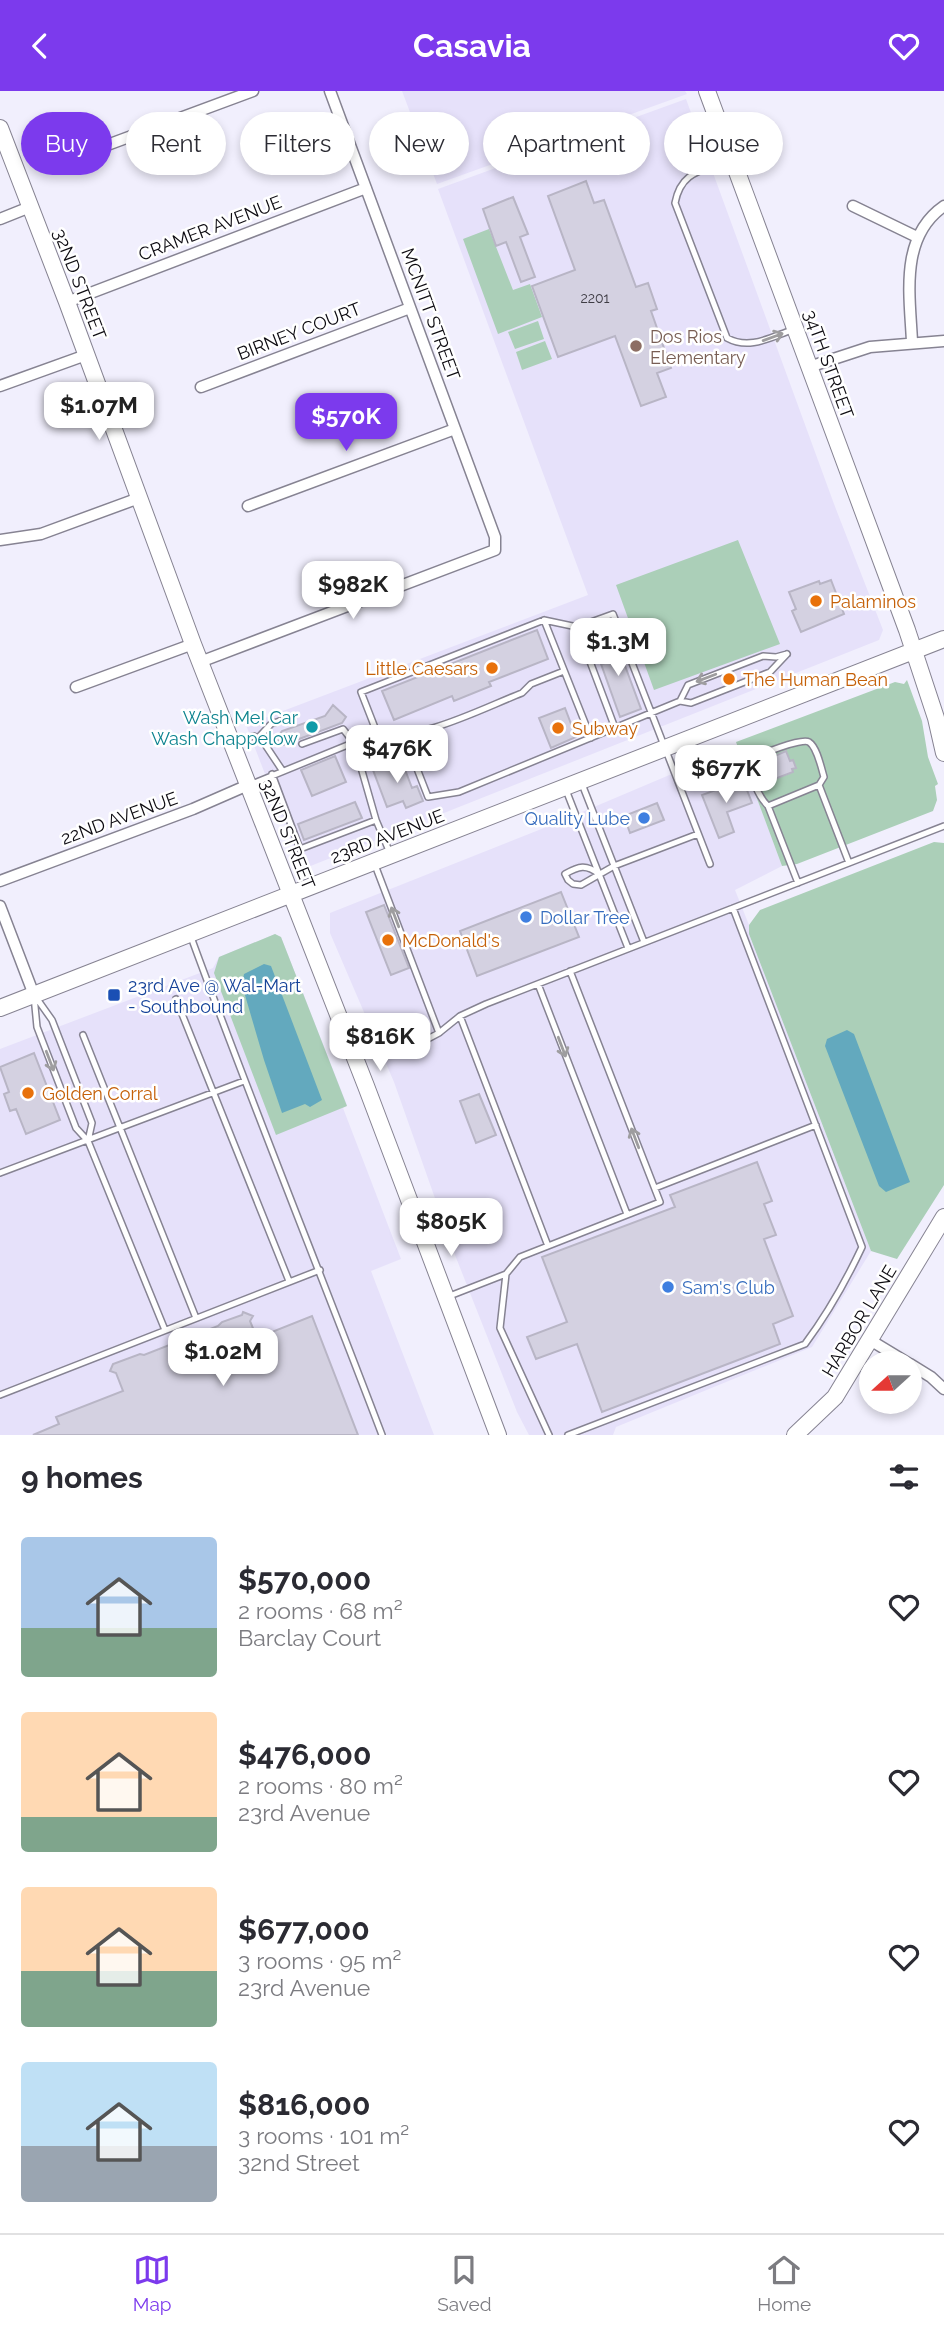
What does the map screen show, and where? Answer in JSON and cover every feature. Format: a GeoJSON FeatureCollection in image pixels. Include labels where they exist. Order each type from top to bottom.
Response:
{"type":"FeatureCollection","features":[{"type":"Feature","properties":{"kind":"street"},"geometry":{"type":"LineString","coordinates":[[112,143],[253,91]]}},
{"type":"Feature","properties":{"kind":"street","name":"MCNITT STREET"},"geometry":{"type":"LineString","coordinates":[[200,662],[495,550],[495,537],[330,91]]}},
{"type":"Feature","properties":{"kind":"street","name":"34TH STREET"},"geometry":{"type":"LineString","coordinates":[[706,91],[714,112]]}},
{"type":"Feature","properties":{"kind":"street","name":"32ND STREET"},"geometry":{"type":"LineString","coordinates":[[0,128],[193,644],[498,1435]]}},
{"type":"Feature","properties":{"kind":"street","name":"34TH STREET"},"geometry":{"type":"LineString","coordinates":[[738,175],[915,651],[936,717],[944,753]]}},
{"type":"Feature","properties":{"kind":"street","name":"CRAMER AVENUE"},"geometry":{"type":"LineString","coordinates":[[67,302],[366,188]]}},
{"type":"Feature","properties":{"kind":"street"},"geometry":{"type":"LineString","coordinates":[[853,206],[917,237]]}},
{"type":"Feature","properties":{"kind":"street"},"geometry":{"type":"LineString","coordinates":[[0,219],[30,207]]}},
{"type":"Feature","properties":{"kind":"street"},"geometry":{"type":"LineString","coordinates":[[912,342],[909,272],[917,237],[927,222],[944,207]]}},
{"type":"Feature","properties":{"kind":"street","name":"BIRNEY COURT"},"geometry":{"type":"LineString","coordinates":[[201,387],[410,308]]}},
{"type":"Feature","properties":{"kind":"street"},"geometry":{"type":"LineString","coordinates":[[809,367],[870,347],[944,341]]}},
{"type":"Feature","properties":{"kind":"street"},"geometry":{"type":"LineString","coordinates":[[0,386],[86,355]]}},
{"type":"Feature","properties":{"kind":"street"},"geometry":{"type":"LineString","coordinates":[[248,506],[455,429]]}},
{"type":"Feature","properties":{"kind":"street"},"geometry":{"type":"LineString","coordinates":[[0,540],[41,534],[139,498]]}},
{"type":"Feature","properties":{"kind":"street","name":"23RD AVENUE"},"geometry":{"type":"LineString","coordinates":[[0,1008],[944,639]]}},
{"type":"Feature","properties":{"kind":"street"},"geometry":{"type":"LineString","coordinates":[[76,687],[193,644]]}},
{"type":"Feature","properties":{"kind":"street","name":"22ND AVENUE"},"geometry":{"type":"LineString","coordinates":[[0,881],[193,809],[248,785]]}},
{"type":"Feature","properties":{"kind":"street"},"geometry":{"type":"LineString","coordinates":[[0,906],[34,995]]}},
{"type":"Feature","properties":{"kind":"street","name":"HARBOR LANE"},"geometry":{"type":"LineString","coordinates":[[795,1435],[835,1397],[944,1217]]}},
{"type":"Feature","properties":{"kind":"street"},"geometry":{"type":"LineString","coordinates":[[870,1341],[887,1351]]}},
{"type":"Feature","properties":{"kind":"street"},"geometry":{"type":"LineString","coordinates":[[922,1372],[944,1389]]}},
{"type":"Feature","properties":{"kind":"lane"},"geometry":{"type":"LineString","coordinates":[[693,175],[686,178],[678,189],[676,203],[727,338],[737,344],[752,345],[795,329]]}},
{"type":"Feature","properties":{"kind":"lane"},"geometry":{"type":"LineString","coordinates":[[377,733],[362,692],[544,620],[577,627],[613,614],[710,864]]}},
{"type":"Feature","properties":{"kind":"lane"},"geometry":{"type":"LineString","coordinates":[[544,620],[591,737]]}},
{"type":"Feature","properties":{"kind":"lane"},"geometry":{"type":"LineString","coordinates":[[577,627],[615,728]]}},
{"type":"Feature","properties":{"kind":"lane"},"geometry":{"type":"LineString","coordinates":[[404,735],[428,797],[459,792],[681,701],[691,703],[770,672],[788,654],[763,656],[688,685],[681,701]]}},
{"type":"Feature","properties":{"kind":"lane"},"geometry":{"type":"LineString","coordinates":[[248,785],[377,733],[404,735],[433,728],[513,697],[531,684],[564,671]]}},
{"type":"Feature","properties":{"kind":"lane"},"geometry":{"type":"LineString","coordinates":[[258,738],[271,724],[291,717]]}},
{"type":"Feature","properties":{"kind":"lane"},"geometry":{"type":"LineString","coordinates":[[302,744],[343,729],[354,743],[376,820],[391,855]]}},
{"type":"Feature","properties":{"kind":"lane"},"geometry":{"type":"LineString","coordinates":[[231,743],[254,736],[262,740],[282,770]]}},
{"type":"Feature","properties":{"kind":"lane"},"geometry":{"type":"LineString","coordinates":[[768,806],[819,785],[824,776],[813,747],[805,740],[756,757],[751,766],[762,800],[768,806],[798,883]]}},
{"type":"Feature","properties":{"kind":"lane"},"geometry":{"type":"LineString","coordinates":[[272,774],[300,849],[376,820]]}},
{"type":"Feature","properties":{"kind":"lane"},"geometry":{"type":"LineString","coordinates":[[581,781],[643,942]]}},
{"type":"Feature","properties":{"kind":"lane"},"geometry":{"type":"LineString","coordinates":[[819,785],[849,863]]}},
{"type":"Feature","properties":{"kind":"lane"},"geometry":{"type":"LineString","coordinates":[[565,787],[628,948]]}},
{"type":"Feature","properties":{"kind":"lane"},"geometry":{"type":"LineString","coordinates":[[403,1052],[439,1033],[460,1016],[944,826]]}},
{"type":"Feature","properties":{"kind":"lane"},"geometry":{"type":"LineString","coordinates":[[599,874],[589,866],[582,866],[565,874],[573,884],[581,885],[614,866],[698,834]]}},
{"type":"Feature","properties":{"kind":"lane"},"geometry":{"type":"LineString","coordinates":[[374,862],[439,1033]]}},
{"type":"Feature","properties":{"kind":"lane"},"geometry":{"type":"LineString","coordinates":[[568,1435],[805,1343],[823,1321],[862,1247],[733,908]]}},
{"type":"Feature","properties":{"kind":"lane"},"geometry":{"type":"LineString","coordinates":[[190,934],[244,1081],[320,1270],[382,1435]]}},
{"type":"Feature","properties":{"kind":"lane"},"geometry":{"type":"LineString","coordinates":[[446,1298],[506,1274],[520,1257],[660,1202],[570,971]]}},
{"type":"Feature","properties":{"kind":"lane"},"geometry":{"type":"LineString","coordinates":[[538,984],[627,1215]]}},
{"type":"Feature","properties":{"kind":"lane"},"geometry":{"type":"LineString","coordinates":[[34,995],[37,1027],[76,1128],[88,1141],[165,1330]]}},
{"type":"Feature","properties":{"kind":"lane"},"geometry":{"type":"LineString","coordinates":[[34,995],[52,1020],[92,1123],[88,1141]]}},
{"type":"Feature","properties":{"kind":"lane"},"geometry":{"type":"LineString","coordinates":[[176,999],[289,1281]]}},
{"type":"Feature","properties":{"kind":"lane"},"geometry":{"type":"LineString","coordinates":[[460,1016],[548,1245]]}},
{"type":"Feature","properties":{"kind":"lane"},"geometry":{"type":"LineString","coordinates":[[83,1035],[196,1318]]}},
{"type":"Feature","properties":{"kind":"lane"},"geometry":{"type":"LineString","coordinates":[[0,1173],[244,1081]]}},
{"type":"Feature","properties":{"kind":"lane"},"geometry":{"type":"LineString","coordinates":[[654,1188],[816,1125]]}},
{"type":"Feature","properties":{"kind":"lane"},"geometry":{"type":"LineString","coordinates":[[0,1395],[320,1270]]}},
{"type":"Feature","properties":{"kind":"lane"},"geometry":{"type":"LineString","coordinates":[[506,1274],[500,1328],[549,1435]]}},
{"type":"Feature","properties":{"kind":"shaded area"},"geometry":{"type":"Polygon","coordinates":[[[402,91],[685,91],[687,94],[637,112],[483,112],[483,167],[469,172],[469,112],[410,112],[402,91]]]}},
{"type":"Feature","properties":{"kind":"shaded area"},"geometry":{"type":"Polygon","coordinates":[[[686,99],[691,112],[664,112],[664,175],[714,175],[883,630],[879,640],[308,867],[298,859],[246,725],[588,595],[438,189],[483,173],[483,175],[650,175],[650,112],[686,99]]]}},
{"type":"Feature","properties":{"kind":"shaded area"},"geometry":{"type":"Polygon","coordinates":[[[434,175],[462,175],[437,184],[434,175]]]}},
{"type":"Feature","properties":{"kind":"shaded area"},"geometry":{"type":"Polygon","coordinates":[[[738,746],[782,866],[735,890],[749,925],[749,934],[871,1251],[812,1347],[616,1427],[613,1435],[529,1435],[517,1412],[455,1255],[394,1082],[330,933],[330,913],[549,826],[738,746]]]}},
{"type":"Feature","properties":{"kind":"shaded area"},"geometry":{"type":"Polygon","coordinates":[[[275,934],[281,937],[347,1105],[343,1108],[401,1259],[371,1271],[434,1435],[0,1435],[0,1049],[213,968],[219,957],[275,934]]]}},
{"type":"Feature","properties":{"kind":"green space"},"geometry":{"type":"Polygon","coordinates":[[[489,229],[513,290],[530,284],[542,317],[498,334],[463,239],[489,229]]]}},
{"type":"Feature","properties":{"kind":"green space"},"geometry":{"type":"Polygon","coordinates":[[[538,321],[544,339],[515,349],[508,332],[538,321]]]}},
{"type":"Feature","properties":{"kind":"green space"},"geometry":{"type":"Polygon","coordinates":[[[545,341],[552,359],[522,370],[516,352],[545,341]]]}},
{"type":"Feature","properties":{"kind":"green space"},"geometry":{"type":"Polygon","coordinates":[[[738,540],[780,644],[654,690],[616,585],[738,540]]]}},
{"type":"Feature","properties":{"kind":"green space"},"geometry":{"type":"Polygon","coordinates":[[[907,680],[922,721],[928,757],[938,784],[935,786],[937,800],[933,811],[797,864],[782,866],[736,742],[895,682],[904,684],[907,680]]]}},
{"type":"Feature","properties":{"kind":"green space"},"geometry":{"type":"Polygon","coordinates":[[[934,842],[944,843],[944,1185],[897,1259],[871,1251],[749,934],[749,925],[760,910],[934,842]]]}},
{"type":"Feature","properties":{"kind":"green space"},"geometry":{"type":"Polygon","coordinates":[[[275,934],[281,937],[347,1106],[276,1135],[214,973],[219,957],[275,934]]]}},
{"type":"Feature","properties":{"kind":"water"},"geometry":{"type":"Polygon","coordinates":[[[264,964],[271,966],[322,1100],[310,1107],[305,1104],[282,1113],[264,1060],[242,985],[244,974],[264,964]]]}},
{"type":"Feature","properties":{"kind":"water"},"geometry":{"type":"Polygon","coordinates":[[[847,1030],[854,1034],[910,1182],[886,1192],[879,1186],[825,1046],[827,1039],[847,1030]]]}},
{"type":"Feature","properties":{"kind":"building"},"geometry":{"type":"Polygon","coordinates":[[[586,181],[594,203],[604,200],[636,287],[648,283],[657,309],[651,311],[671,368],[657,373],[666,397],[641,406],[615,336],[558,357],[532,286],[575,270],[548,196],[586,181]]]}},
{"type":"Feature","properties":{"kind":"building"},"geometry":{"type":"Polygon","coordinates":[[[513,197],[528,234],[520,237],[535,277],[521,282],[506,242],[496,246],[483,209],[513,197]]]}},
{"type":"Feature","properties":{"kind":"building","name":"Palaminos"},"geometry":{"type":"Polygon","coordinates":[[[831,580],[844,614],[801,632],[792,611],[796,609],[789,592],[819,581],[820,584],[831,580]]]}},
{"type":"Feature","properties":{"kind":"building"},"geometry":{"type":"Polygon","coordinates":[[[537,630],[548,659],[489,682],[491,686],[454,701],[452,696],[394,720],[382,691],[537,630]]]}},
{"type":"Feature","properties":{"kind":"building"},"geometry":{"type":"Polygon","coordinates":[[[614,636],[641,709],[620,717],[601,664],[605,663],[597,642],[614,636]]]}},
{"type":"Feature","properties":{"kind":"building","name":"Wash Me! Car Wash Chappelow"},"geometry":{"type":"Polygon","coordinates":[[[333,705],[346,717],[342,723],[283,745],[276,739],[282,731],[325,716],[333,705]]]}},
{"type":"Feature","properties":{"kind":"building","name":"Subway"},"geometry":{"type":"Polygon","coordinates":[[[565,708],[576,737],[551,748],[539,718],[565,708]]]}},
{"type":"Feature","properties":{"kind":"building"},"geometry":{"type":"Polygon","coordinates":[[[786,751],[796,768],[792,769],[793,772],[772,780],[771,777],[764,779],[759,763],[786,751]]]}},
{"type":"Feature","properties":{"kind":"building"},"geometry":{"type":"Polygon","coordinates":[[[335,756],[346,782],[312,796],[301,770],[335,756]]]}},
{"type":"Feature","properties":{"kind":"building"},"geometry":{"type":"Polygon","coordinates":[[[401,759],[412,788],[417,786],[423,801],[406,808],[403,801],[387,807],[373,770],[401,759]]]}},
{"type":"Feature","properties":{"kind":"building"},"geometry":{"type":"Polygon","coordinates":[[[743,780],[752,803],[727,812],[734,832],[719,838],[702,795],[743,780]]]}},
{"type":"Feature","properties":{"kind":"building"},"geometry":{"type":"Polygon","coordinates":[[[355,802],[362,818],[304,840],[298,824],[355,802]]]}},
{"type":"Feature","properties":{"kind":"building","name":"Quality Lube"},"geometry":{"type":"Polygon","coordinates":[[[657,803],[664,820],[630,833],[624,816],[657,803]]]}},
{"type":"Feature","properties":{"kind":"building"},"geometry":{"type":"Polygon","coordinates":[[[561,892],[579,937],[477,976],[460,931],[561,892]]]}},
{"type":"Feature","properties":{"kind":"building","name":"McDonald's"},"geometry":{"type":"Polygon","coordinates":[[[384,905],[409,968],[391,975],[366,912],[384,905]]]}},
{"type":"Feature","properties":{"kind":"building","name":"Golden Corral"},"geometry":{"type":"Polygon","coordinates":[[[34,1053],[60,1120],[26,1134],[16,1109],[10,1111],[4,1094],[9,1092],[0,1067],[34,1053]]]}},
{"type":"Feature","properties":{"kind":"building"},"geometry":{"type":"Polygon","coordinates":[[[479,1094],[496,1135],[476,1143],[460,1101],[479,1094]]]}},
{"type":"Feature","properties":{"kind":"building","name":"Sam's Club"},"geometry":{"type":"Polygon","coordinates":[[[757,1162],[772,1201],[764,1204],[776,1235],[764,1239],[793,1316],[773,1324],[780,1344],[602,1412],[577,1344],[536,1359],[527,1337],[567,1322],[542,1257],[675,1207],[670,1195],[757,1162]]]}},
{"type":"Feature","properties":{"kind":"building"},"geometry":{"type":"Polygon","coordinates":[[[243,1312],[253,1316],[250,1321],[257,1338],[312,1316],[358,1435],[33,1435],[59,1424],[56,1417],[123,1391],[116,1373],[110,1371],[113,1364],[218,1326],[242,1315],[243,1312]]]}},
{"type":"Feature","properties":{"kind":"place","name":"Dos Rios Elementary"},"geometry":{"type":"Point","coordinates":[636,346]}},
{"type":"Feature","properties":{"kind":"place","name":"Palaminos"},"geometry":{"type":"Point","coordinates":[816,601]}},
{"type":"Feature","properties":{"kind":"place","name":"Little Caesars"},"geometry":{"type":"Point","coordinates":[492,668]}},
{"type":"Feature","properties":{"kind":"place","name":"The Human Bean"},"geometry":{"type":"Point","coordinates":[729,679]}},
{"type":"Feature","properties":{"kind":"place","name":"Wash Me! Car Wash Chappelow"},"geometry":{"type":"Point","coordinates":[312,727]}},
{"type":"Feature","properties":{"kind":"place","name":"Subway"},"geometry":{"type":"Point","coordinates":[558,728]}},
{"type":"Feature","properties":{"kind":"place","name":"Quality Lube"},"geometry":{"type":"Point","coordinates":[644,818]}},
{"type":"Feature","properties":{"kind":"place","name":"Dollar Tree"},"geometry":{"type":"Point","coordinates":[526,917]}},
{"type":"Feature","properties":{"kind":"place","name":"McDonald's"},"geometry":{"type":"Point","coordinates":[388,940]}},
{"type":"Feature","properties":{"kind":"place","name":"23rd Ave @ Wal-Mart - Southbound"},"geometry":{"type":"Point","coordinates":[114,995]}},
{"type":"Feature","properties":{"kind":"place","name":"Golden Corral"},"geometry":{"type":"Point","coordinates":[28,1093]}},
{"type":"Feature","properties":{"kind":"place","name":"Sam's Club"},"geometry":{"type":"Point","coordinates":[668,1287]}}]}
